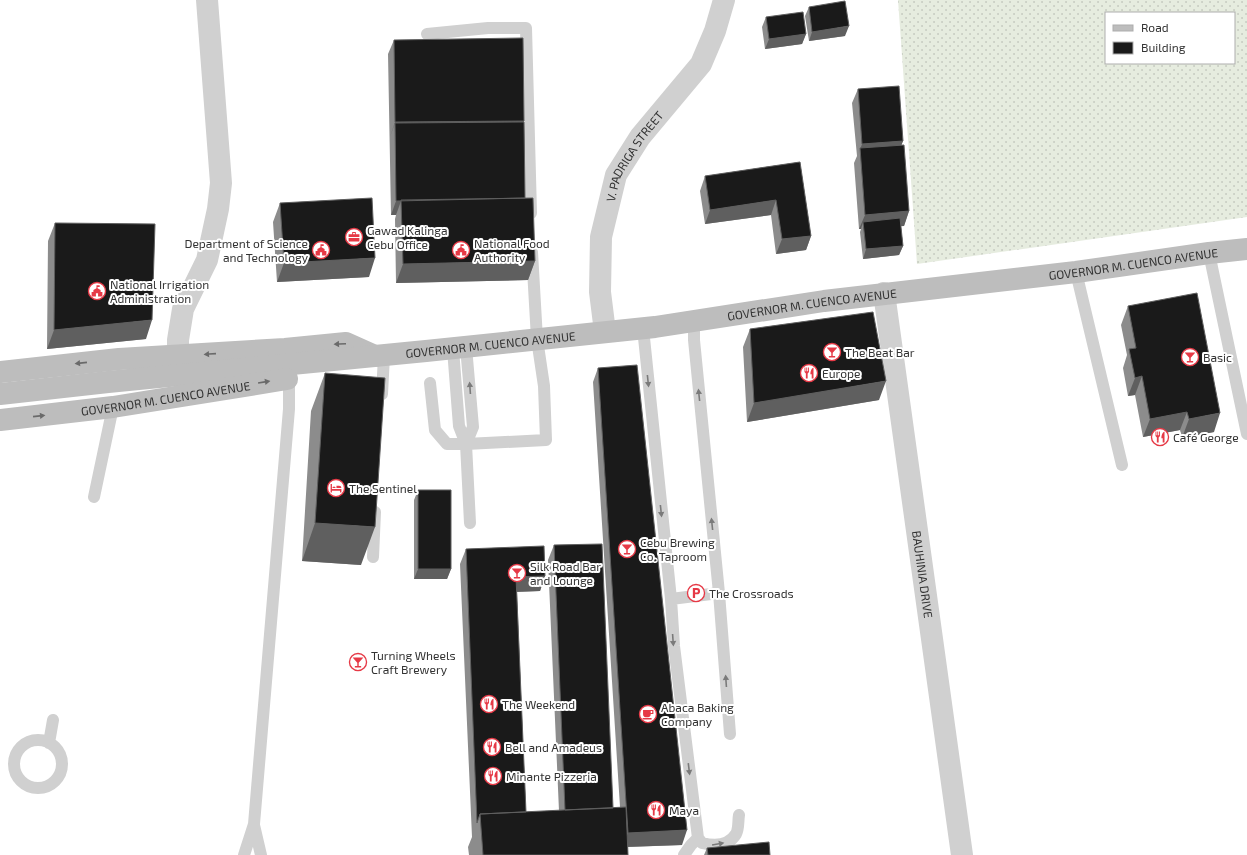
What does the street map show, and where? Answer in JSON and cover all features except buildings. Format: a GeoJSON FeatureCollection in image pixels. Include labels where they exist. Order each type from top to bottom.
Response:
{"type":"FeatureCollection","features":[{"type":"Feature","properties":{"kind":"main road","name":"GOVERNOR M. CUENCO AVENUE"},"geometry":{"type":"LineString","coordinates":[[0,394],[460,348],[643,328],[694,322],[884,293],[1076,272],[1209,252],[1247,249]]}},
{"type":"Feature","properties":{"kind":"main road","name":"GOVERNOR M. CUENCO AVENUE"},"geometry":{"type":"LineString","coordinates":[[0,372],[119,359],[346,343],[380,356]]}},
{"type":"Feature","properties":{"kind":"main road","name":"GOVERNOR M. CUENCO AVENUE"},"geometry":{"type":"LineString","coordinates":[[0,420],[113,407],[289,378],[349,370],[380,356]]}},
{"type":"Feature","properties":{"kind":"street"},"geometry":{"type":"LineString","coordinates":[[178,356],[178,340],[183,309],[207,260],[218,209],[221,184],[207,0]]}},
{"type":"Feature","properties":{"kind":"street","name":"V. PADRIGA STREET"},"geometry":{"type":"LineString","coordinates":[[605,332],[600,292],[601,237],[616,175],[640,137],[701,64],[716,31],[724,0]]}},
{"type":"Feature","properties":{"kind":"street","name":"BAUHINIA DRIVE"},"geometry":{"type":"LineString","coordinates":[[884,293],[962,855]]}},
{"type":"Feature","properties":{"kind":"lane"},"geometry":{"type":"LineString","coordinates":[[426,34],[488,28],[526,28],[531,227]]}},
{"type":"Feature","properties":{"kind":"lane"},"geometry":{"type":"LineString","coordinates":[[430,383],[435,430],[447,444],[546,440],[544,386],[537,339],[532,243]]}},
{"type":"Feature","properties":{"kind":"lane"},"geometry":{"type":"LineString","coordinates":[[1209,252],[1247,434]]}},
{"type":"Feature","properties":{"kind":"lane"},"geometry":{"type":"LineString","coordinates":[[1076,272],[1122,465]]}},
{"type":"Feature","properties":{"kind":"lane"},"geometry":{"type":"LineString","coordinates":[[694,322],[695,348],[719,593],[730,734]]}},
{"type":"Feature","properties":{"kind":"lane"},"geometry":{"type":"LineString","coordinates":[[643,328],[671,599],[674,646],[698,838],[702,843],[713,846],[728,842],[736,833],[739,815]]}},
{"type":"Feature","properties":{"kind":"lane"},"geometry":{"type":"LineString","coordinates":[[460,348],[459,426],[466,444],[470,523]]}},
{"type":"Feature","properties":{"kind":"lane"},"geometry":{"type":"LineString","coordinates":[[380,356],[381,402]]}},
{"type":"Feature","properties":{"kind":"lane"},"geometry":{"type":"LineString","coordinates":[[244,855],[254,824],[289,409],[289,378]]}},
{"type":"Feature","properties":{"kind":"lane"},"geometry":{"type":"LineString","coordinates":[[94,497],[113,407]]}},
{"type":"Feature","properties":{"kind":"lane"},"geometry":{"type":"LineString","coordinates":[[373,557],[376,503]]}},
{"type":"Feature","properties":{"kind":"lane"},"geometry":{"type":"LineString","coordinates":[[671,599],[719,593]]}},
{"type":"Feature","properties":{"kind":"lane"},"geometry":{"type":"LineString","coordinates":[[49,743],[53,720]]}},
{"type":"Feature","properties":{"kind":"lane"},"geometry":{"type":"LineString","coordinates":[[254,824],[261,855]]}},
{"type":"Feature","properties":{"kind":"lane"},"geometry":{"type":"LineString","coordinates":[[684,855],[690,845],[698,838]]}},
{"type":"Feature","properties":{"kind":"shaded area"},"geometry":{"type":"Polygon","coordinates":[[[898,0],[1247,0],[1247,217],[917,264],[898,0]]]}},
{"type":"Feature","properties":{"kind":"place","name":"Gawad Kalinga Cebu Office"},"geometry":{"type":"Point","coordinates":[354,237]}},
{"type":"Feature","properties":{"kind":"place","name":"Department of Science and Technology"},"geometry":{"type":"Point","coordinates":[321,250]}},
{"type":"Feature","properties":{"kind":"place","name":"National Food Authority"},"geometry":{"type":"Point","coordinates":[461,250]}},
{"type":"Feature","properties":{"kind":"place","name":"National Irrigation Administration"},"geometry":{"type":"Point","coordinates":[97,291]}},
{"type":"Feature","properties":{"kind":"place","name":"The Beat Bar"},"geometry":{"type":"Point","coordinates":[832,352]}},
{"type":"Feature","properties":{"kind":"place","name":"Basic"},"geometry":{"type":"Point","coordinates":[1190,357]}},
{"type":"Feature","properties":{"kind":"place","name":"Europe"},"geometry":{"type":"Point","coordinates":[809,373]}},
{"type":"Feature","properties":{"kind":"place","name":"Café George"},"geometry":{"type":"Point","coordinates":[1160,437]}},
{"type":"Feature","properties":{"kind":"place","name":"The Sentinel"},"geometry":{"type":"Point","coordinates":[336,488]}},
{"type":"Feature","properties":{"kind":"place","name":"Cebu Brewing Co. Taproom"},"geometry":{"type":"Point","coordinates":[627,549]}},
{"type":"Feature","properties":{"kind":"place","name":"Silk Road Bar and Lounge"},"geometry":{"type":"Point","coordinates":[517,573]}},
{"type":"Feature","properties":{"kind":"place","name":"The Crossroads"},"geometry":{"type":"Point","coordinates":[696,593]}},
{"type":"Feature","properties":{"kind":"place","name":"Turning Wheels Craft Brewery"},"geometry":{"type":"Point","coordinates":[358,662]}},
{"type":"Feature","properties":{"kind":"place","name":"The Weekend"},"geometry":{"type":"Point","coordinates":[489,704]}},
{"type":"Feature","properties":{"kind":"place","name":"Abaca Baking Company"},"geometry":{"type":"Point","coordinates":[648,714]}},
{"type":"Feature","properties":{"kind":"place","name":"Bell and Amadeus"},"geometry":{"type":"Point","coordinates":[492,747]}},
{"type":"Feature","properties":{"kind":"place","name":"Minante Pizzeria"},"geometry":{"type":"Point","coordinates":[493,776]}},
{"type":"Feature","properties":{"kind":"place","name":"Maya"},"geometry":{"type":"Point","coordinates":[656,810]}}]}
